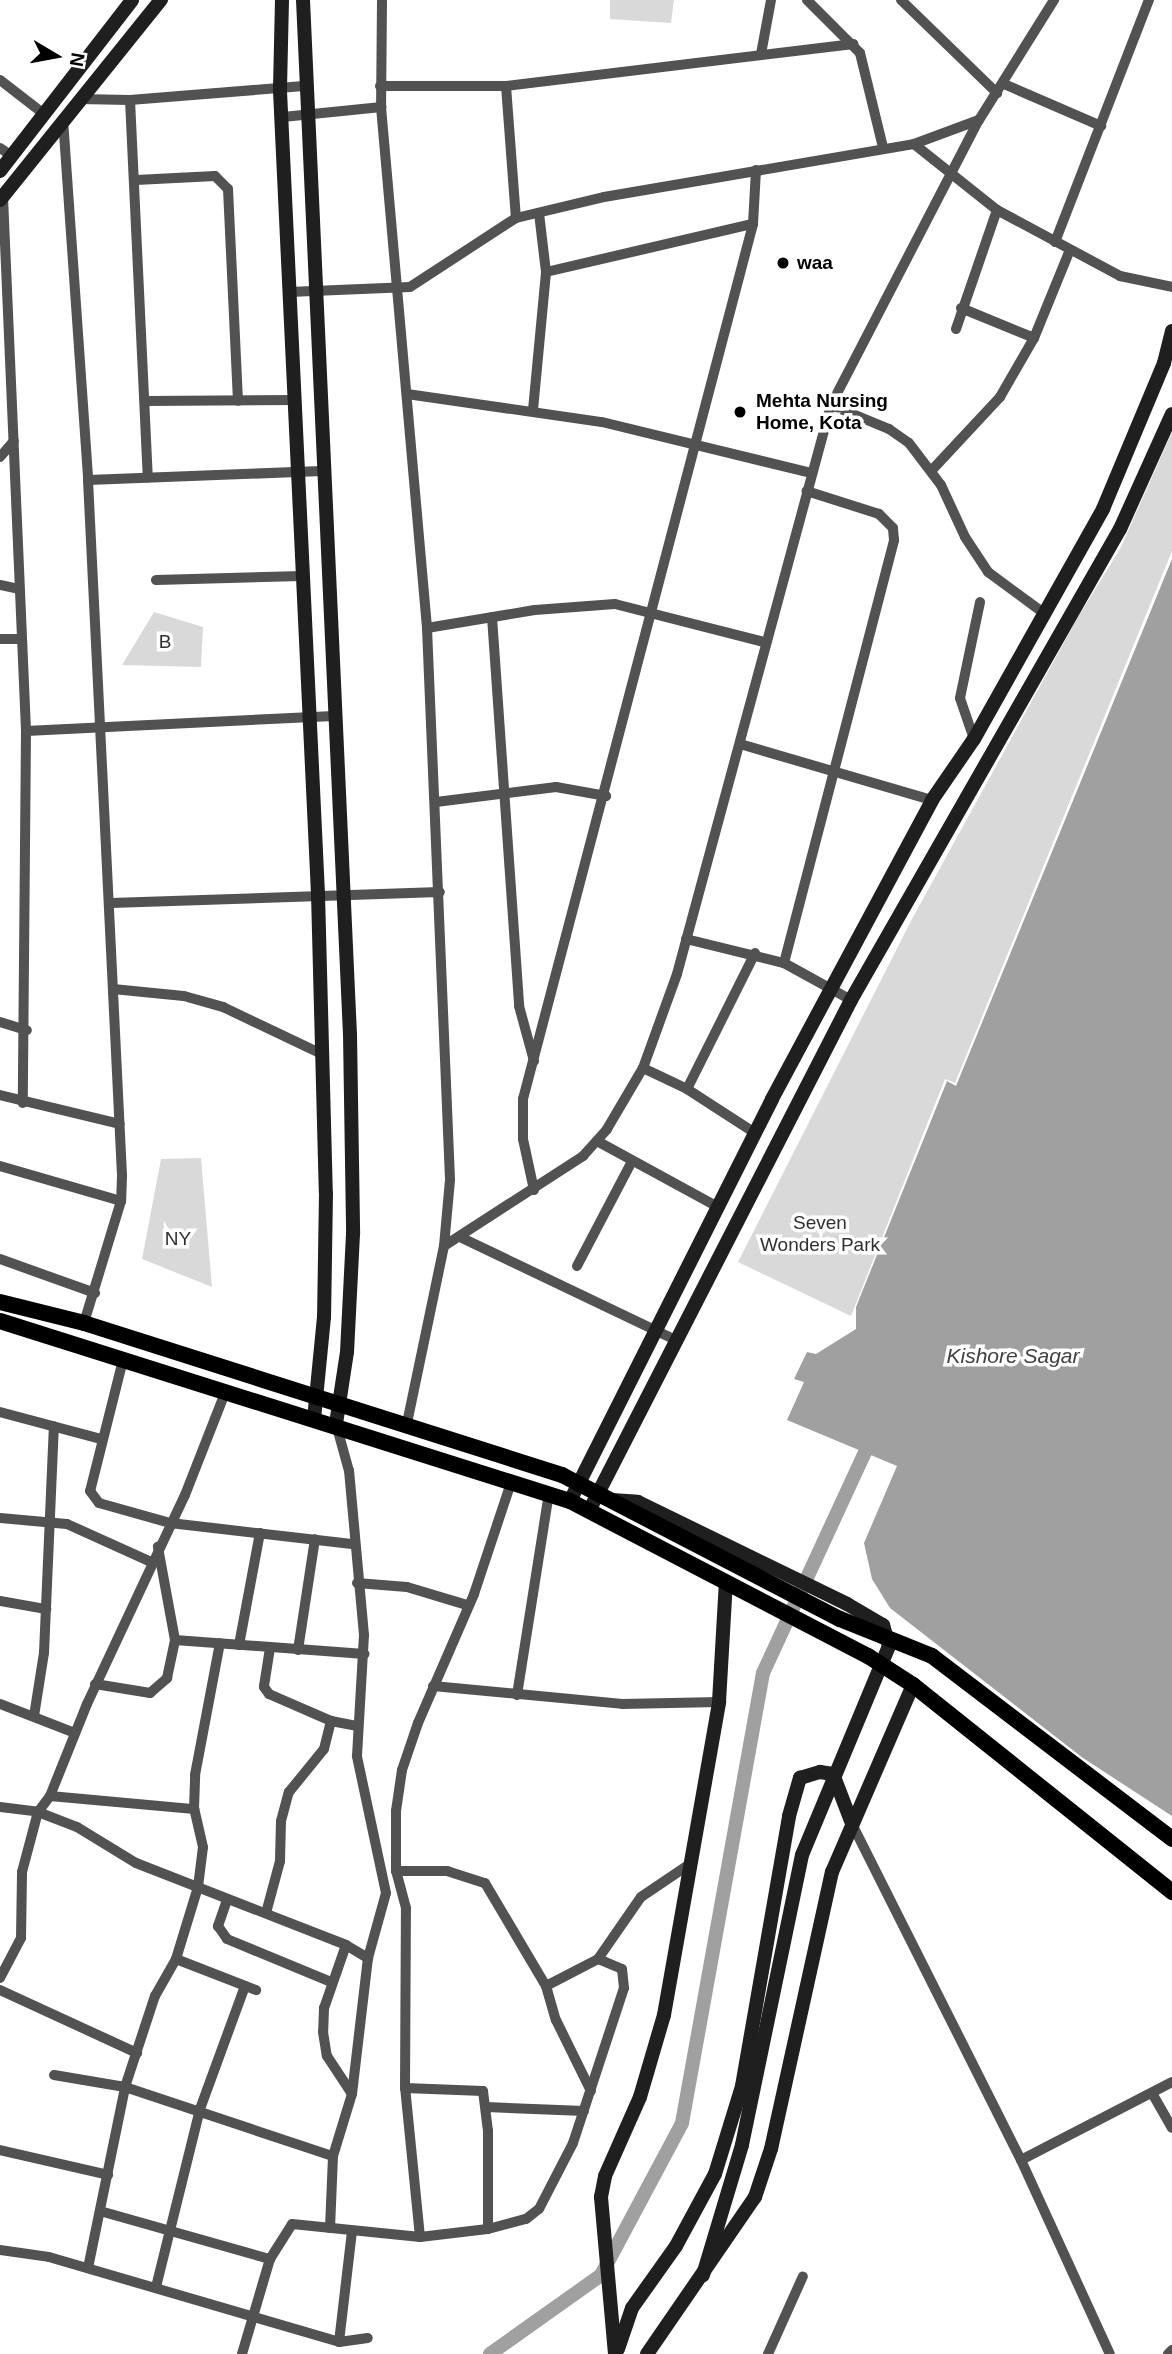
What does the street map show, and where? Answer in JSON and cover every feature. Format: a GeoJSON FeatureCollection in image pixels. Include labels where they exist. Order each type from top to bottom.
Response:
{"type":"FeatureCollection","features":[{"type":"Feature","properties":{"kind":"main road"},"geometry":{"type":"LineString","coordinates":[[0,1302],[84,1323],[407,1423],[515,1457],[579,1483],[840,1619],[932,1656],[1172,1839]]}},
{"type":"Feature","properties":{"kind":"main road"},"geometry":{"type":"LineString","coordinates":[[0,1321],[225,1393],[336,1424],[570,1501],[834,1638],[913,1685],[1172,1892]]}},
{"type":"Feature","properties":{"kind":"street"},"geometry":{"type":"LineString","coordinates":[[0,171],[6,152],[44,114],[132,0]]}},
{"type":"Feature","properties":{"kind":"street"},"geometry":{"type":"LineString","coordinates":[[23,1103],[27,1030],[26,731],[1,198],[161,0]]}},
{"type":"Feature","properties":{"kind":"street"},"geometry":{"type":"LineString","coordinates":[[282,0],[280,91],[311,718],[326,1193],[318,1396],[314,1419]]}},
{"type":"Feature","properties":{"kind":"street"},"geometry":{"type":"LineString","coordinates":[[303,0],[303,86],[334,716],[346,893],[352,1234],[347,1352],[336,1424],[349,1471],[352,1544],[364,1654],[357,1726],[362,1785],[386,1893],[368,1958],[352,2094],[332,2155],[330,2228]]}},
{"type":"Feature","properties":{"kind":"street"},"geometry":{"type":"LineString","coordinates":[[382,0],[381,107],[400,289],[427,628],[450,1180],[444,1246],[407,1423]]}},
{"type":"Feature","properties":{"kind":"street"},"geometry":{"type":"LineString","coordinates":[[761,54],[771,0]]}},
{"type":"Feature","properties":{"kind":"street"},"geometry":{"type":"LineString","coordinates":[[807,0],[853,44],[866,73],[883,147]]}},
{"type":"Feature","properties":{"kind":"street"},"geometry":{"type":"LineString","coordinates":[[901,0],[1000,88],[1101,126]]}},
{"type":"Feature","properties":{"kind":"street"},"geometry":{"type":"LineString","coordinates":[[444,1246],[461,1238],[534,1190],[597,1141],[643,1068],[686,939],[740,744],[764,642],[831,405],[979,120],[1054,0]]}},
{"type":"Feature","properties":{"kind":"street"},"geometry":{"type":"LineString","coordinates":[[1055,242],[1149,0]]}},
{"type":"Feature","properties":{"kind":"street"},"geometry":{"type":"LineString","coordinates":[[380,86],[506,86],[853,44]]}},
{"type":"Feature","properties":{"kind":"street"},"geometry":{"type":"LineString","coordinates":[[0,80],[44,114]]}},
{"type":"Feature","properties":{"kind":"street"},"geometry":{"type":"LineString","coordinates":[[79,99],[130,100],[280,91],[303,86]]}},
{"type":"Feature","properties":{"kind":"street"},"geometry":{"type":"LineString","coordinates":[[506,86],[516,218]]}},
{"type":"Feature","properties":{"kind":"street"},"geometry":{"type":"LineString","coordinates":[[130,100],[136,180],[148,478]]}},
{"type":"Feature","properties":{"kind":"street"},"geometry":{"type":"LineString","coordinates":[[283,117],[381,107]]}},
{"type":"Feature","properties":{"kind":"street"},"geometry":{"type":"LineString","coordinates":[[64,119],[88,480],[97,729],[111,903],[120,1124],[121,1201],[84,1323]]}},
{"type":"Feature","properties":{"kind":"street"},"geometry":{"type":"LineString","coordinates":[[289,292],[400,289],[422,283],[516,218],[756,170],[914,144],[979,120]]}},
{"type":"Feature","properties":{"kind":"street"},"geometry":{"type":"LineString","coordinates":[[914,144],[996,210],[1120,276],[1172,287]]}},
{"type":"Feature","properties":{"kind":"street"},"geometry":{"type":"LineString","coordinates":[[534,1190],[521,1116],[653,613],[692,443],[752,224],[756,170]]}},
{"type":"Feature","properties":{"kind":"street"},"geometry":{"type":"LineString","coordinates":[[136,180],[215,176],[228,189],[238,401]]}},
{"type":"Feature","properties":{"kind":"street"},"geometry":{"type":"LineString","coordinates":[[956,329],[996,210]]}},
{"type":"Feature","properties":{"kind":"street"},"geometry":{"type":"LineString","coordinates":[[533,410],[546,272],[540,213]]}},
{"type":"Feature","properties":{"kind":"street"},"geometry":{"type":"LineString","coordinates":[[546,272],[752,224]]}},
{"type":"Feature","properties":{"kind":"street"},"geometry":{"type":"LineString","coordinates":[[932,470],[1000,397],[1034,338],[1070,250]]}},
{"type":"Feature","properties":{"kind":"street"},"geometry":{"type":"LineString","coordinates":[[961,308],[1034,338]]}},
{"type":"Feature","properties":{"kind":"street"},"geometry":{"type":"LineString","coordinates":[[570,1501],[755,1133],[932,800],[974,739],[1103,509],[1164,363],[1172,331]]}},
{"type":"Feature","properties":{"kind":"street"},"geometry":{"type":"LineString","coordinates":[[407,394],[533,410],[692,443],[812,473]]}},
{"type":"Feature","properties":{"kind":"street"},"geometry":{"type":"LineString","coordinates":[[145,401],[296,400]]}},
{"type":"Feature","properties":{"kind":"street"},"geometry":{"type":"LineString","coordinates":[[831,405],[889,429],[909,443],[932,470],[988,572],[1045,614]]}},
{"type":"Feature","properties":{"kind":"street"},"geometry":{"type":"LineString","coordinates":[[589,1511],[605,1496],[674,1339],[851,1000],[1121,529],[1172,414]]}},
{"type":"Feature","properties":{"kind":"street"},"geometry":{"type":"LineString","coordinates":[[0,457],[14,441]]}},
{"type":"Feature","properties":{"kind":"street"},"geometry":{"type":"LineString","coordinates":[[88,480],[322,471]]}},
{"type":"Feature","properties":{"kind":"street"},"geometry":{"type":"LineString","coordinates":[[784,963],[837,772],[893,528],[879,514],[807,491]]}},
{"type":"Feature","properties":{"kind":"street"},"geometry":{"type":"LineString","coordinates":[[156,580],[302,576]]}},
{"type":"Feature","properties":{"kind":"street"},"geometry":{"type":"LineString","coordinates":[[0,585],[19,589]]}},
{"type":"Feature","properties":{"kind":"street"},"geometry":{"type":"LineString","coordinates":[[974,739],[960,698],[980,602]]}},
{"type":"Feature","properties":{"kind":"street"},"geometry":{"type":"LineString","coordinates":[[427,628],[586,604],[615,604],[764,642]]}},
{"type":"Feature","properties":{"kind":"street"},"geometry":{"type":"LineString","coordinates":[[492,617],[501,791],[522,1030],[534,1061]]}},
{"type":"Feature","properties":{"kind":"street"},"geometry":{"type":"LineString","coordinates":[[0,639],[21,639]]}},
{"type":"Feature","properties":{"kind":"street"},"geometry":{"type":"LineString","coordinates":[[26,731],[334,716]]}},
{"type":"Feature","properties":{"kind":"street"},"geometry":{"type":"LineString","coordinates":[[740,744],[932,800]]}},
{"type":"Feature","properties":{"kind":"street"},"geometry":{"type":"LineString","coordinates":[[436,802],[501,791],[556,787],[606,796]]}},
{"type":"Feature","properties":{"kind":"street"},"geometry":{"type":"LineString","coordinates":[[111,903],[346,893],[440,892]]}},
{"type":"Feature","properties":{"kind":"street"},"geometry":{"type":"LineString","coordinates":[[686,939],[755,953],[784,963],[851,1000]]}},
{"type":"Feature","properties":{"kind":"street"},"geometry":{"type":"LineString","coordinates":[[687,1089],[755,953]]}},
{"type":"Feature","properties":{"kind":"street"},"geometry":{"type":"LineString","coordinates":[[113,989],[184,996],[223,1007],[320,1053]]}},
{"type":"Feature","properties":{"kind":"street"},"geometry":{"type":"LineString","coordinates":[[0,1022],[27,1030]]}},
{"type":"Feature","properties":{"kind":"street"},"geometry":{"type":"LineString","coordinates":[[643,1068],[687,1089],[755,1133]]}},
{"type":"Feature","properties":{"kind":"street"},"geometry":{"type":"LineString","coordinates":[[0,1096],[120,1124]]}},
{"type":"Feature","properties":{"kind":"street"},"geometry":{"type":"LineString","coordinates":[[597,1141],[631,1163],[718,1207]]}},
{"type":"Feature","properties":{"kind":"street"},"geometry":{"type":"LineString","coordinates":[[577,1266],[631,1163]]}},
{"type":"Feature","properties":{"kind":"street"},"geometry":{"type":"LineString","coordinates":[[0,1166],[121,1201]]}},
{"type":"Feature","properties":{"kind":"street"},"geometry":{"type":"LineString","coordinates":[[461,1238],[674,1339]]}},
{"type":"Feature","properties":{"kind":"street"},"geometry":{"type":"LineString","coordinates":[[0,1259],[95,1293]]}},
{"type":"Feature","properties":{"kind":"street"},"geometry":{"type":"LineString","coordinates":[[123,1360],[101,1439],[92,1497],[170,1523],[352,1544]]}},
{"type":"Feature","properties":{"kind":"street"},"geometry":{"type":"LineString","coordinates":[[0,1978],[21,1938],[22,1872],[38,1812],[50,1796],[95,1684],[170,1523],[225,1393]]}},
{"type":"Feature","properties":{"kind":"street"},"geometry":{"type":"LineString","coordinates":[[0,1412],[101,1439]]}},
{"type":"Feature","properties":{"kind":"street"},"geometry":{"type":"LineString","coordinates":[[34,1716],[46,1609],[54,1426]]}},
{"type":"Feature","properties":{"kind":"street"},"geometry":{"type":"LineString","coordinates":[[420,2237],[405,2088],[402,1892],[396,1871],[396,1811],[402,1770],[467,1605],[512,1480]]}},
{"type":"Feature","properties":{"kind":"street"},"geometry":{"type":"LineString","coordinates":[[517,1695],[549,1493]]}},
{"type":"Feature","properties":{"kind":"street"},"geometry":{"type":"LineString","coordinates":[[605,1496],[638,1503],[734,1546],[883,1625],[889,1646],[802,1855],[742,2145],[704,2275]]}},
{"type":"Feature","properties":{"kind":"street"},"geometry":{"type":"LineString","coordinates":[[0,1518],[49,1520],[151,1562]]}},
{"type":"Feature","properties":{"kind":"street"},"geometry":{"type":"LineString","coordinates":[[239,1645],[260,1532]]}},
{"type":"Feature","properties":{"kind":"street"},"geometry":{"type":"LineString","coordinates":[[298,1650],[315,1539]]}},
{"type":"Feature","properties":{"kind":"street"},"geometry":{"type":"LineString","coordinates":[[95,1684],[150,1693],[161,1687],[175,1640],[158,1547]]}},
{"type":"Feature","properties":{"kind":"street"},"geometry":{"type":"LineString","coordinates":[[357,1583],[407,1587],[467,1605]]}},
{"type":"Feature","properties":{"kind":"street"},"geometry":{"type":"LineString","coordinates":[[615,2349],[601,2197],[605,2176],[640,2097],[664,2015],[719,1702],[733,1585]]}},
{"type":"Feature","properties":{"kind":"street"},"geometry":{"type":"LineString","coordinates":[[0,1601],[46,1609]]}},
{"type":"Feature","properties":{"kind":"street"},"geometry":{"type":"LineString","coordinates":[[175,1640],[364,1654]]}},
{"type":"Feature","properties":{"kind":"street"},"geometry":{"type":"LineString","coordinates":[[88,2268],[125,2087],[155,1996],[176,1959],[198,1887],[203,1847],[194,1809],[195,1775],[220,1643]]}},
{"type":"Feature","properties":{"kind":"street"},"geometry":{"type":"LineString","coordinates":[[270,1648],[264,1687],[269,1694],[331,1721],[357,1726]]}},
{"type":"Feature","properties":{"kind":"street"},"geometry":{"type":"LineString","coordinates":[[647,2354],[704,2275],[755,2197],[771,2148],[817,1933],[851,1821],[913,1685]]}},
{"type":"Feature","properties":{"kind":"street"},"geometry":{"type":"LineString","coordinates":[[433,1686],[622,1704],[719,1702]]}},
{"type":"Feature","properties":{"kind":"street"},"geometry":{"type":"LineString","coordinates":[[0,1704],[75,1733]]}},
{"type":"Feature","properties":{"kind":"street"},"geometry":{"type":"LineString","coordinates":[[266,1913],[280,1861],[281,1821],[289,1792],[324,1749],[331,1721]]}},
{"type":"Feature","properties":{"kind":"street"},"geometry":{"type":"LineString","coordinates":[[615,2349],[632,2308],[676,2246],[715,2174],[742,2086],[789,1816],[800,1778],[820,1772],[833,1774],[851,1821],[1021,2160],[1110,2354]]}},
{"type":"Feature","properties":{"kind":"street"},"geometry":{"type":"LineString","coordinates":[[50,1796],[194,1809]]}},
{"type":"Feature","properties":{"kind":"street"},"geometry":{"type":"LineString","coordinates":[[0,1807],[38,1812],[104,1840],[136,1863],[346,1945],[368,1958]]}},
{"type":"Feature","properties":{"kind":"street"},"geometry":{"type":"LineString","coordinates":[[546,1986],[598,1959],[641,1896],[690,1864]]}},
{"type":"Feature","properties":{"kind":"street"},"geometry":{"type":"LineString","coordinates":[[396,1871],[447,1871],[485,1883],[546,1986],[556,2020],[591,2091]]}},
{"type":"Feature","properties":{"kind":"street"},"geometry":{"type":"LineString","coordinates":[[386,1893],[402,1892]]}},
{"type":"Feature","properties":{"kind":"street"},"geometry":{"type":"LineString","coordinates":[[227,1900],[218,1926],[227,1939],[331,1982]]}},
{"type":"Feature","properties":{"kind":"street"},"geometry":{"type":"LineString","coordinates":[[346,1945],[331,1982],[323,2032],[327,2056],[352,2094]]}},
{"type":"Feature","properties":{"kind":"street"},"geometry":{"type":"LineString","coordinates":[[156,2287],[200,2109],[251,1988],[176,1959]]}},
{"type":"Feature","properties":{"kind":"street"},"geometry":{"type":"LineString","coordinates":[[242,2354],[271,2259],[292,2224],[420,2237],[488,2229],[526,2219],[539,2209],[567,2156],[584,2111],[625,1978],[622,1969],[598,1959]]}},
{"type":"Feature","properties":{"kind":"street"},"geometry":{"type":"LineString","coordinates":[[0,1990],[136,2053]]}},
{"type":"Feature","properties":{"kind":"street"},"geometry":{"type":"LineString","coordinates":[[54,2076],[125,2087],[200,2109],[332,2155]]}},
{"type":"Feature","properties":{"kind":"street"},"geometry":{"type":"LineString","coordinates":[[1021,2160],[1172,2082]]}},
{"type":"Feature","properties":{"kind":"street"},"geometry":{"type":"LineString","coordinates":[[405,2088],[479,2089],[485,2095],[488,2229]]}},
{"type":"Feature","properties":{"kind":"street"},"geometry":{"type":"LineString","coordinates":[[1152,2093],[1172,2128]]}},
{"type":"Feature","properties":{"kind":"street"},"geometry":{"type":"LineString","coordinates":[[486,2107],[584,2111]]}},
{"type":"Feature","properties":{"kind":"street"},"geometry":{"type":"LineString","coordinates":[[0,2150],[108,2175]]}},
{"type":"Feature","properties":{"kind":"street"},"geometry":{"type":"LineString","coordinates":[[100,2211],[170,2227],[271,2259]]}},
{"type":"Feature","properties":{"kind":"street"},"geometry":{"type":"LineString","coordinates":[[339,2342],[352,2232]]}},
{"type":"Feature","properties":{"kind":"street"},"geometry":{"type":"LineString","coordinates":[[0,2250],[88,2268],[339,2342],[368,2338]]}},
{"type":"Feature","properties":{"kind":"street"},"geometry":{"type":"LineString","coordinates":[[768,2354],[803,2276]]}},
{"type":"Feature","properties":{"kind":"street"},"geometry":{"type":"LineString","coordinates":[[1168,2354],[1172,2350]]}},
{"type":"Feature","properties":{"kind":"green space"},"geometry":{"type":"Polygon","coordinates":[[[610,0],[674,0],[671,23],[610,19],[610,0]]]}},
{"type":"Feature","properties":{"kind":"green space","name":"Seven Wonders Park"},"geometry":{"type":"Polygon","coordinates":[[[1172,432],[1172,551],[955,1083],[945,1079],[851,1316],[738,1262],[912,919],[1078,617],[1120,549],[1172,432]]]}},
{"type":"Feature","properties":{"kind":"green space","name":"B"},"geometry":{"type":"Polygon","coordinates":[[[154,612],[203,627],[201,667],[122,665],[154,612]]]}},
{"type":"Feature","properties":{"kind":"green space","name":"NY"},"geometry":{"type":"Polygon","coordinates":[[[201,1158],[212,1287],[142,1259],[161,1159],[201,1158]]]}},
{"type":"Feature","properties":{"kind":"water","name":"Kishore Sagar"},"geometry":{"type":"Polygon","coordinates":[[[1172,559],[1172,1816],[1083,1758],[890,1608],[872,1579],[864,1543],[897,1466],[787,1420],[804,1382],[794,1379],[807,1352],[816,1354],[856,1329],[856,1307],[947,1081],[956,1086],[1172,559]]]}},
{"type":"Feature","properties":{"kind":"waterway"},"geometry":{"type":"LineString","coordinates":[[490,2354],[601,2275],[682,2123],[763,1673],[873,1435]]}},
{"type":"Feature","properties":{"kind":"place","name":"waa"},"geometry":{"type":"Point","coordinates":[783,263]}},
{"type":"Feature","properties":{"kind":"place","name":"Mehta Nursing Home, Kota"},"geometry":{"type":"Point","coordinates":[740,412]}}]}
